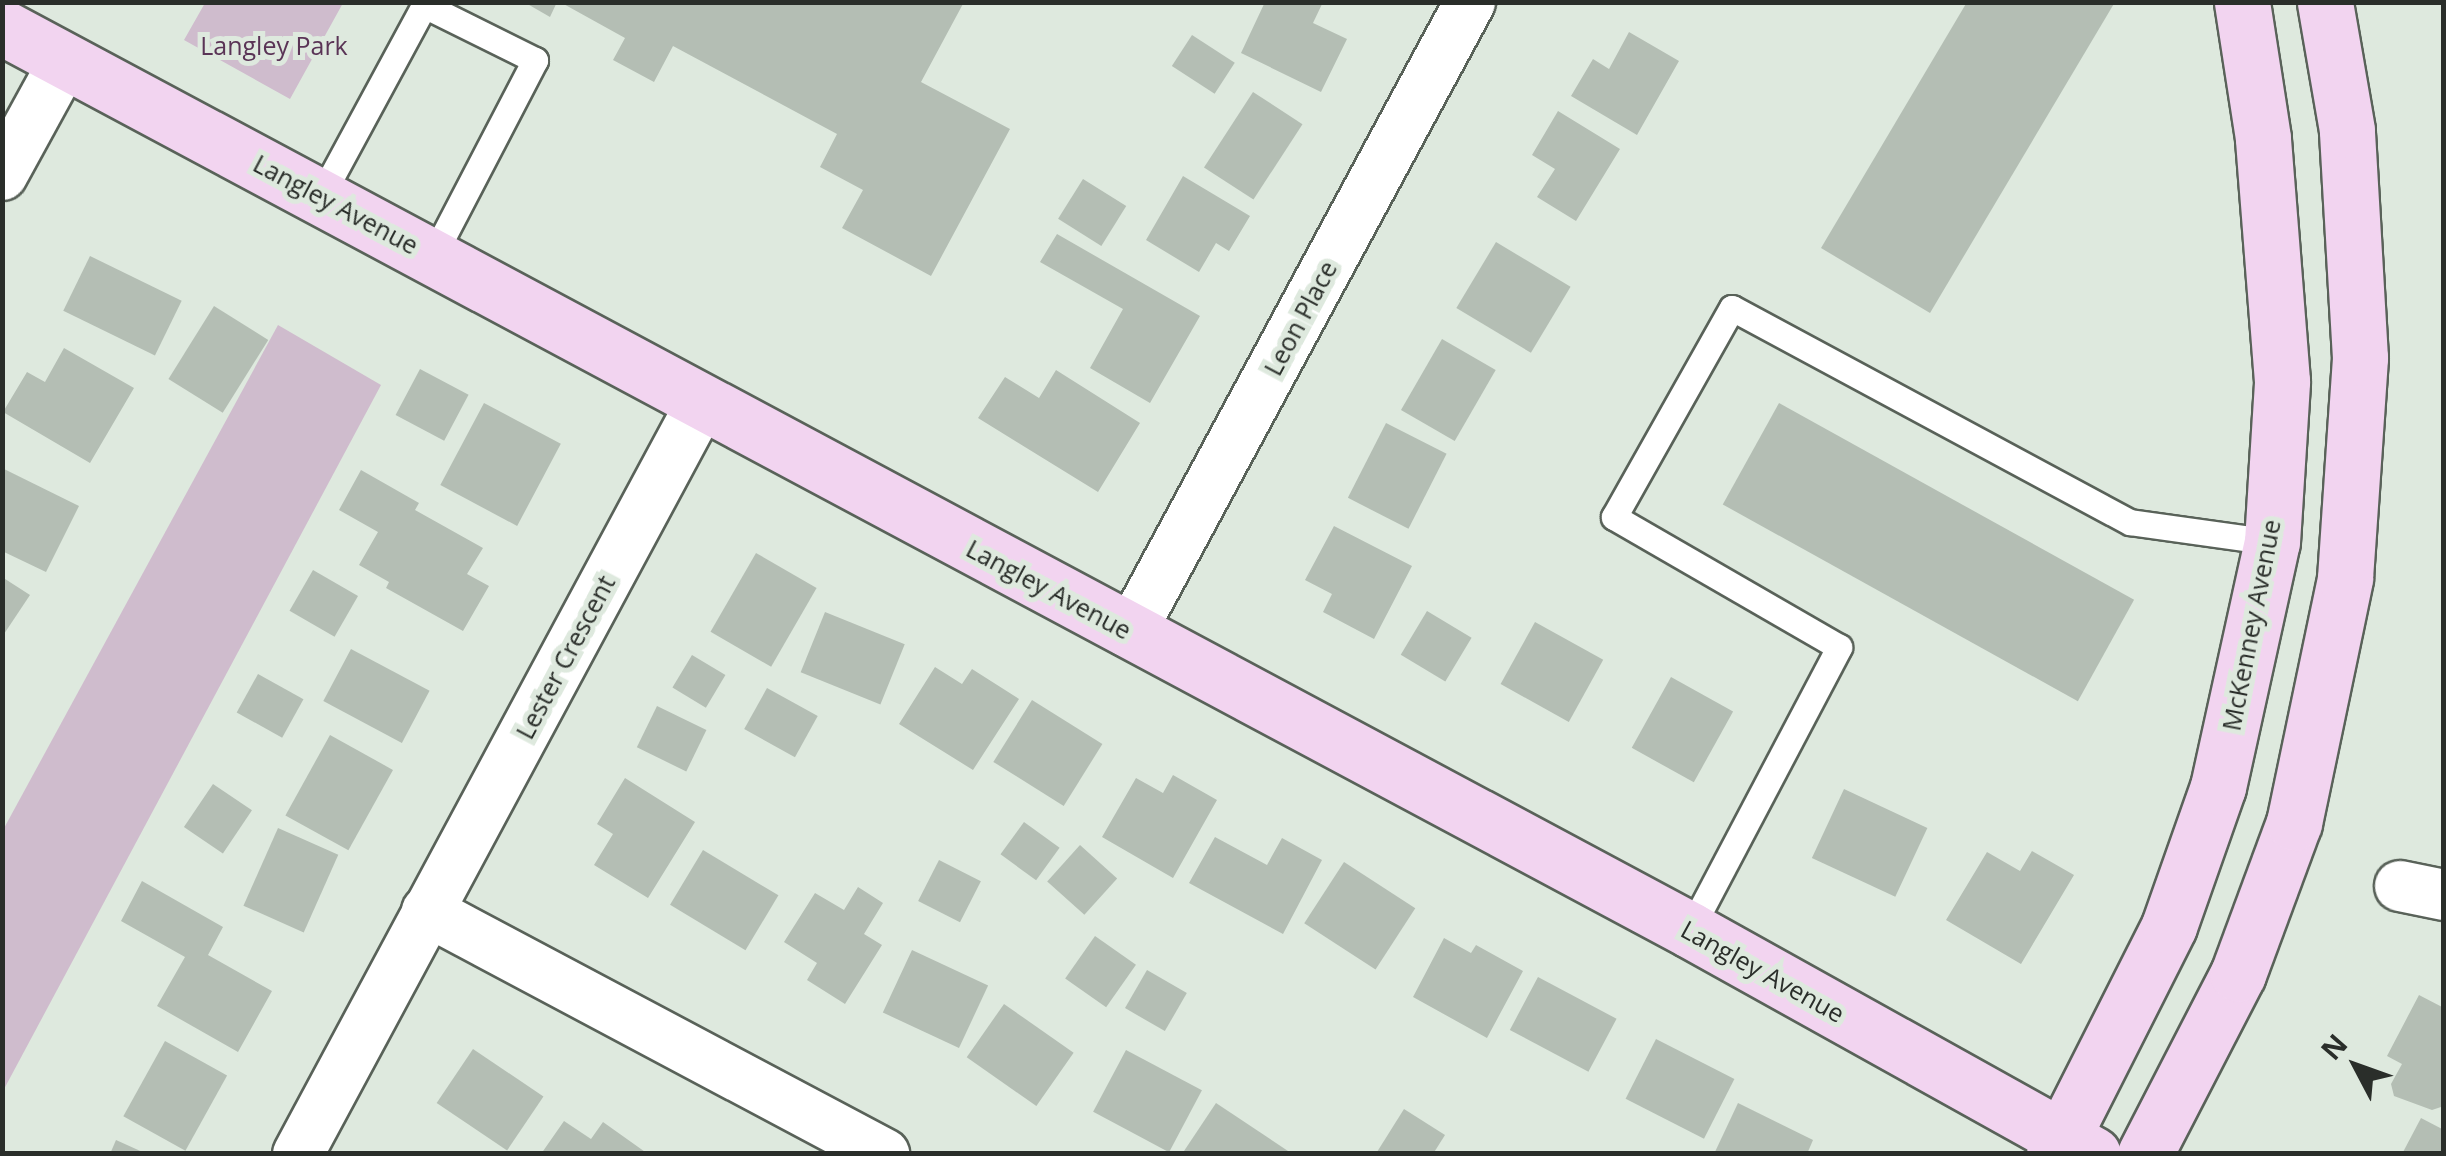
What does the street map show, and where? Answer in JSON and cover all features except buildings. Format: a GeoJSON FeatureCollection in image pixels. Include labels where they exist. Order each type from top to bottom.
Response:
{"type":"FeatureCollection","features":[{"type":"Feature","properties":{"kind":"main road","name":"McKenney Avenue"},"geometry":{"type":"LineString","coordinates":[[2070,1147],[2169,926],[2218,787],[2272,542],[2282,381],[2263,138],[2242,2]]}},
{"type":"Feature","properties":{"kind":"main road"},"geometry":{"type":"LineString","coordinates":[[2145,1154],[2238,974],[2294,823],[2346,578],[2360,358],[2347,130],[2325,2]]}},
{"type":"Feature","properties":{"kind":"main road","name":"Langley Avenue"},"geometry":{"type":"LineString","coordinates":[[2,27],[1690,930],[2070,1147]]}},
{"type":"Feature","properties":{"kind":"street","name":"Leon Place"},"geometry":{"type":"LineString","coordinates":[[1130,632],[1470,2]]}},
{"type":"Feature","properties":{"kind":"street"},"geometry":{"type":"LineString","coordinates":[[2,175],[65,60]]}},
{"type":"Feature","properties":{"kind":"street","name":"Lester Crescent"},"geometry":{"type":"LineString","coordinates":[[298,1154],[702,402]]}},
{"type":"Feature","properties":{"kind":"street"},"geometry":{"type":"LineString","coordinates":[[428,911],[884,1154]]}},
{"type":"Feature","properties":{"kind":"lane"},"geometry":{"type":"LineString","coordinates":[[321,196],[425,4],[534,60],[433,256]]}},
{"type":"Feature","properties":{"kind":"lane"},"geometry":{"type":"LineString","coordinates":[[1690,930],[1839,647],[1614,517],[1732,308],[2130,522],[2272,542]]}},
{"type":"Feature","properties":{"kind":"green space","name":"Langley Park"},"geometry":{"type":"Polygon","coordinates":[[[205,2],[343,3],[290,99],[184,40],[205,2]]]}},
{"type":"Feature","properties":{"kind":"green space"},"geometry":{"type":"Polygon","coordinates":[[[278,325],[381,385],[3,1091],[3,830],[278,325]]]}}]}
